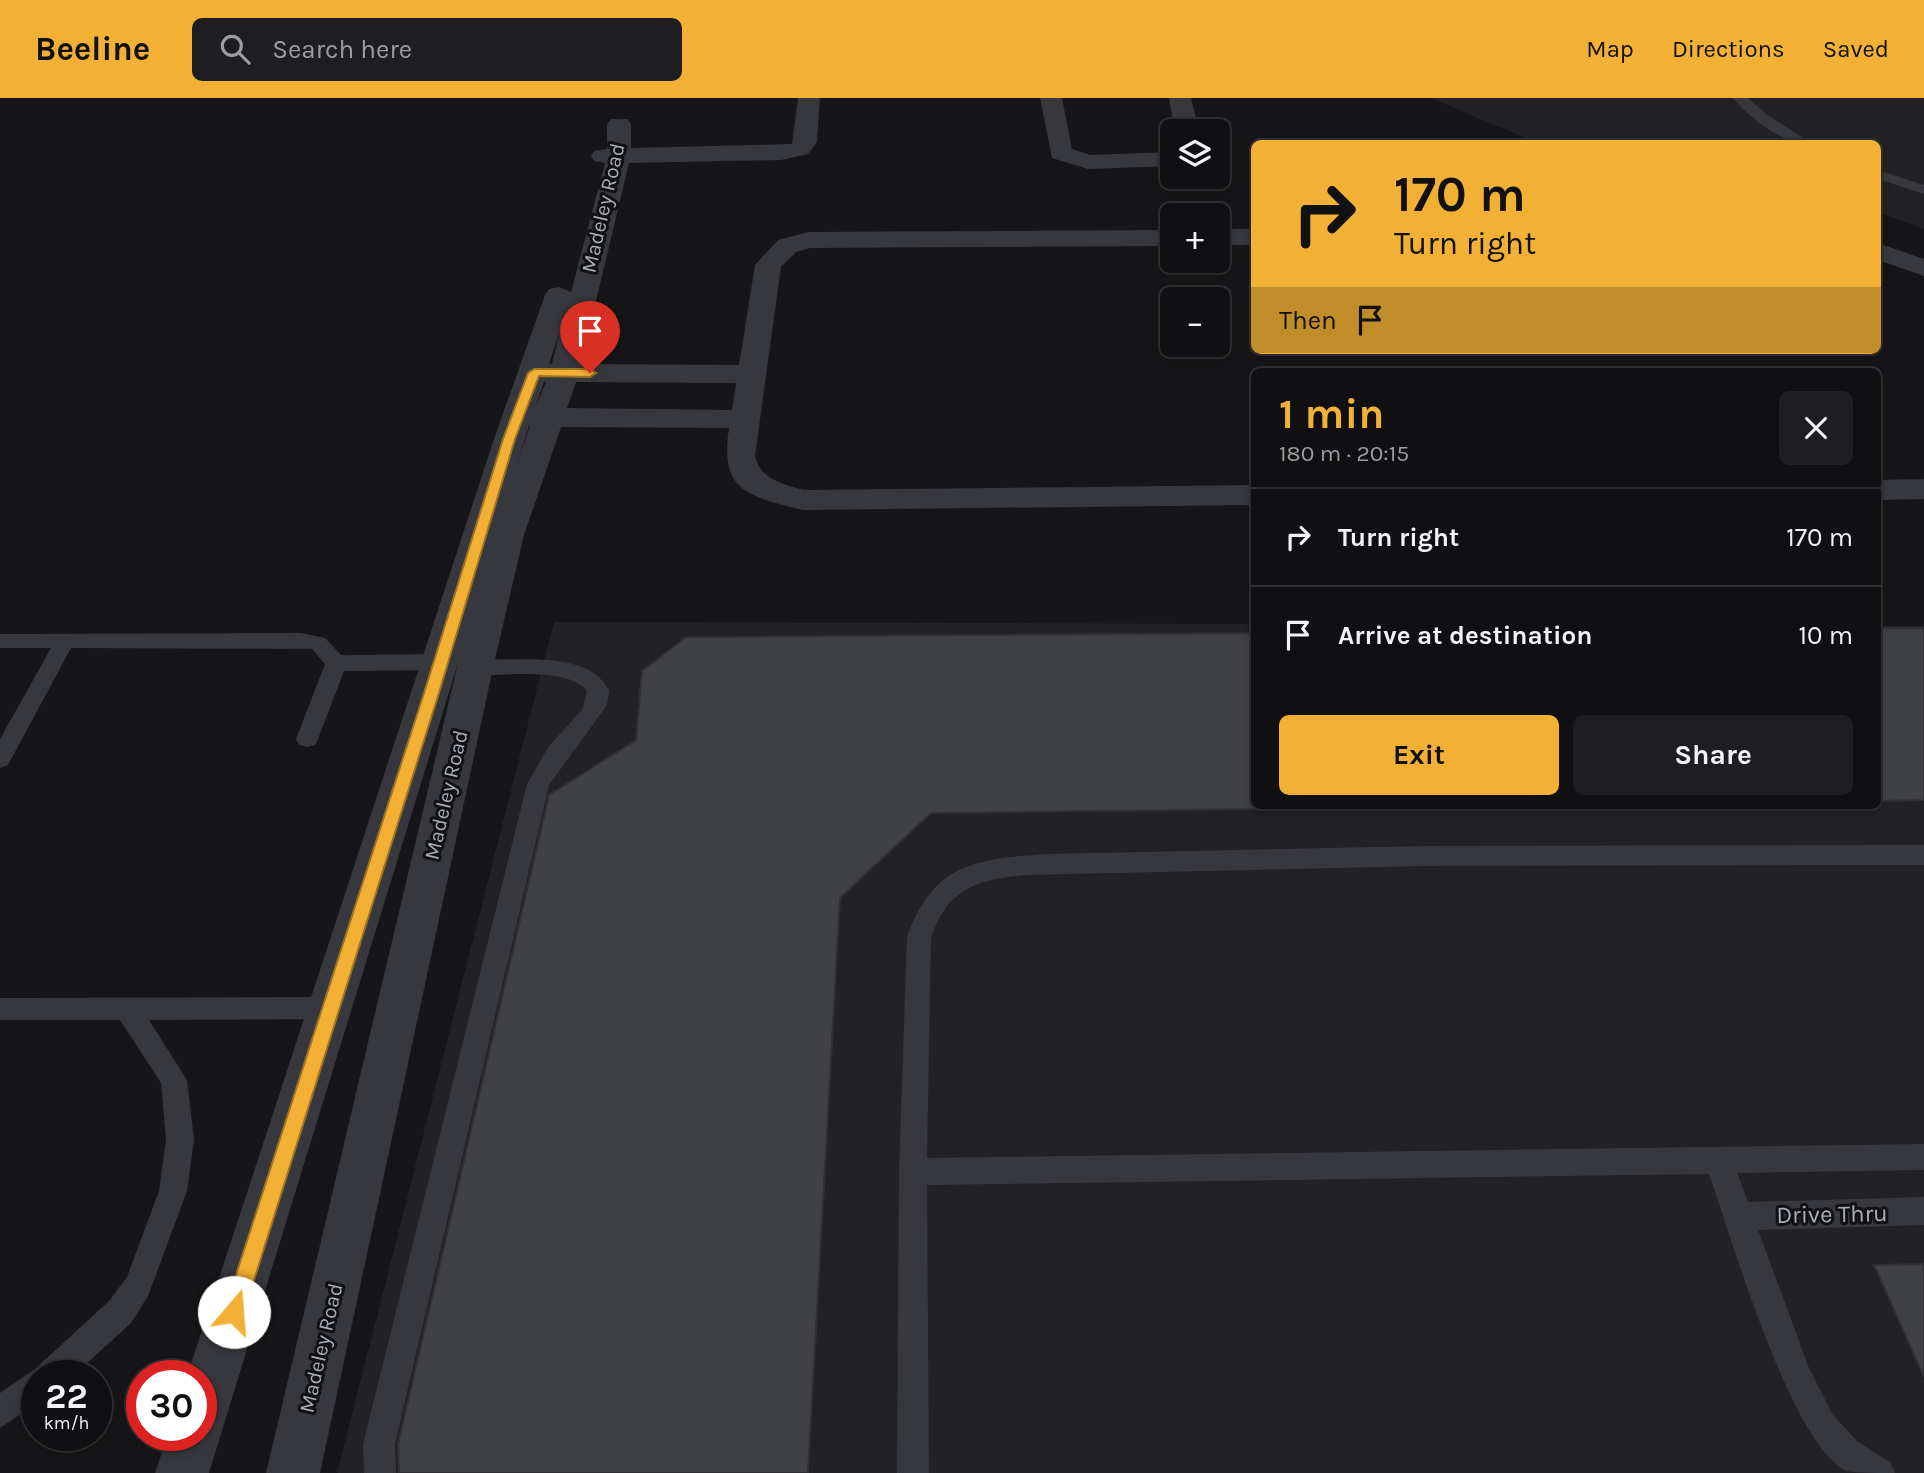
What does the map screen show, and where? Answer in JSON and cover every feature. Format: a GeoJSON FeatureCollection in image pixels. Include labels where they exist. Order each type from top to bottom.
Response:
{"type":"FeatureCollection","features":[{"type":"Feature","properties":{"kind":"street","name":"Madeley Road"},"geometry":{"type":"LineString","coordinates":[[534,417],[564,373],[611,155],[627,98]]}},
{"type":"Feature","properties":{"kind":"street"},"geometry":{"type":"LineString","coordinates":[[611,155],[780,153],[800,149],[805,142],[809,98]]}},
{"type":"Feature","properties":{"kind":"street"},"geometry":{"type":"LineString","coordinates":[[1051,98],[1060,153],[1088,162],[1160,159]]}},
{"type":"Feature","properties":{"kind":"street"},"geometry":{"type":"LineString","coordinates":[[1180,98],[1184,119]]}},
{"type":"Feature","properties":{"kind":"street","name":"Madeley Road"},"geometry":{"type":"LineString","coordinates":[[217,1364],[332,1008],[458,665],[534,417],[534,373],[611,155]]}},
{"type":"Feature","properties":{"kind":"street"},"geometry":{"type":"LineString","coordinates":[[1160,237],[809,240],[797,242],[778,252],[768,265],[740,456],[743,471],[765,489],[803,500],[1251,495]]}},
{"type":"Feature","properties":{"kind":"street"},"geometry":{"type":"LineString","coordinates":[[1230,237],[1251,237]]}},
{"type":"Feature","properties":{"kind":"street"},"geometry":{"type":"LineString","coordinates":[[1881,252],[1924,268]]}},
{"type":"Feature","properties":{"kind":"street"},"geometry":{"type":"LineString","coordinates":[[534,373],[752,374]]}},
{"type":"Feature","properties":{"kind":"street"},"geometry":{"type":"LineString","coordinates":[[534,417],[745,419]]}},
{"type":"Feature","properties":{"kind":"street"},"geometry":{"type":"LineString","coordinates":[[1881,490],[1924,489]]}},
{"type":"Feature","properties":{"kind":"street","name":"Madeley Road"},"geometry":{"type":"LineString","coordinates":[[293,1473],[458,665]]}},
{"type":"Feature","properties":{"kind":"street"},"geometry":{"type":"LineString","coordinates":[[182,1473],[189,1451]]}},
{"type":"Feature","properties":{"kind":"lane"},"geometry":{"type":"LineString","coordinates":[[1740,98],[1761,117],[1798,140]]}},
{"type":"Feature","properties":{"kind":"lane"},"geometry":{"type":"LineString","coordinates":[[1881,175],[1924,190]]}},
{"type":"Feature","properties":{"kind":"lane"},"geometry":{"type":"LineString","coordinates":[[0,641],[301,640],[318,643],[337,663],[558,669],[579,672],[594,681],[599,690],[597,704],[582,726],[551,761],[538,784],[379,1444],[380,1473]]}},
{"type":"Feature","properties":{"kind":"lane"},"geometry":{"type":"LineString","coordinates":[[0,759],[65,641]]}},
{"type":"Feature","properties":{"kind":"lane"},"geometry":{"type":"LineString","coordinates":[[307,739],[337,663]]}},
{"type":"Feature","properties":{"kind":"lane"},"geometry":{"type":"LineString","coordinates":[[913,1473],[913,1172],[919,937],[924,917],[941,891],[971,874],[1004,867],[1047,864],[1424,856],[1924,855]]}},
{"type":"Feature","properties":{"kind":"lane"},"geometry":{"type":"LineString","coordinates":[[68,1360],[120,1312],[138,1286],[173,1191],[180,1140],[174,1080],[127,1008]]}},
{"type":"Feature","properties":{"kind":"lane"},"geometry":{"type":"LineString","coordinates":[[0,1009],[332,1008]]}},
{"type":"Feature","properties":{"kind":"lane"},"geometry":{"type":"LineString","coordinates":[[913,1172],[1924,1157]]}},
{"type":"Feature","properties":{"kind":"lane"},"geometry":{"type":"LineString","coordinates":[[1718,1159],[1796,1376],[1815,1413],[1847,1453],[1879,1473]]}},
{"type":"Feature","properties":{"kind":"lane","name":"Drive Thru"},"geometry":{"type":"LineString","coordinates":[[1740,1216],[1924,1211]]}},
{"type":"Feature","properties":{"kind":"lane"},"geometry":{"type":"LineString","coordinates":[[0,1412],[21,1396]]}},
{"type":"Feature","properties":{"kind":"shaded area"},"geometry":{"type":"Polygon","coordinates":[[[1431,98],[1924,98],[1924,229],[1881,213],[1881,140],[1530,140],[1431,98]]]}},
{"type":"Feature","properties":{"kind":"shaded area"},"geometry":{"type":"Polygon","coordinates":[[[554,622],[1251,624],[1251,809],[1881,809],[1881,626],[1924,626],[1924,1473],[337,1473],[554,622]]]}},
{"type":"Feature","properties":{"kind":"building"},"geometry":{"type":"Polygon","coordinates":[[[1881,628],[1924,628],[1924,800],[1881,801],[1881,628]]]}},
{"type":"Feature","properties":{"kind":"building"},"geometry":{"type":"Polygon","coordinates":[[[1251,633],[1251,809],[1255,809],[931,813],[840,898],[808,1473],[399,1473],[398,1444],[549,795],[636,740],[642,671],[686,637],[1251,633]]]}},
{"type":"Feature","properties":{"kind":"building"},"geometry":{"type":"Polygon","coordinates":[[[1924,1264],[1924,1377],[1874,1265],[1924,1264]]]}},
{"type":"Feature","properties":{"kind":"route"},"geometry":{"type":"LineString","coordinates":[[234,1312],[432,693],[509,439],[534,373],[590,373]]}}]}
